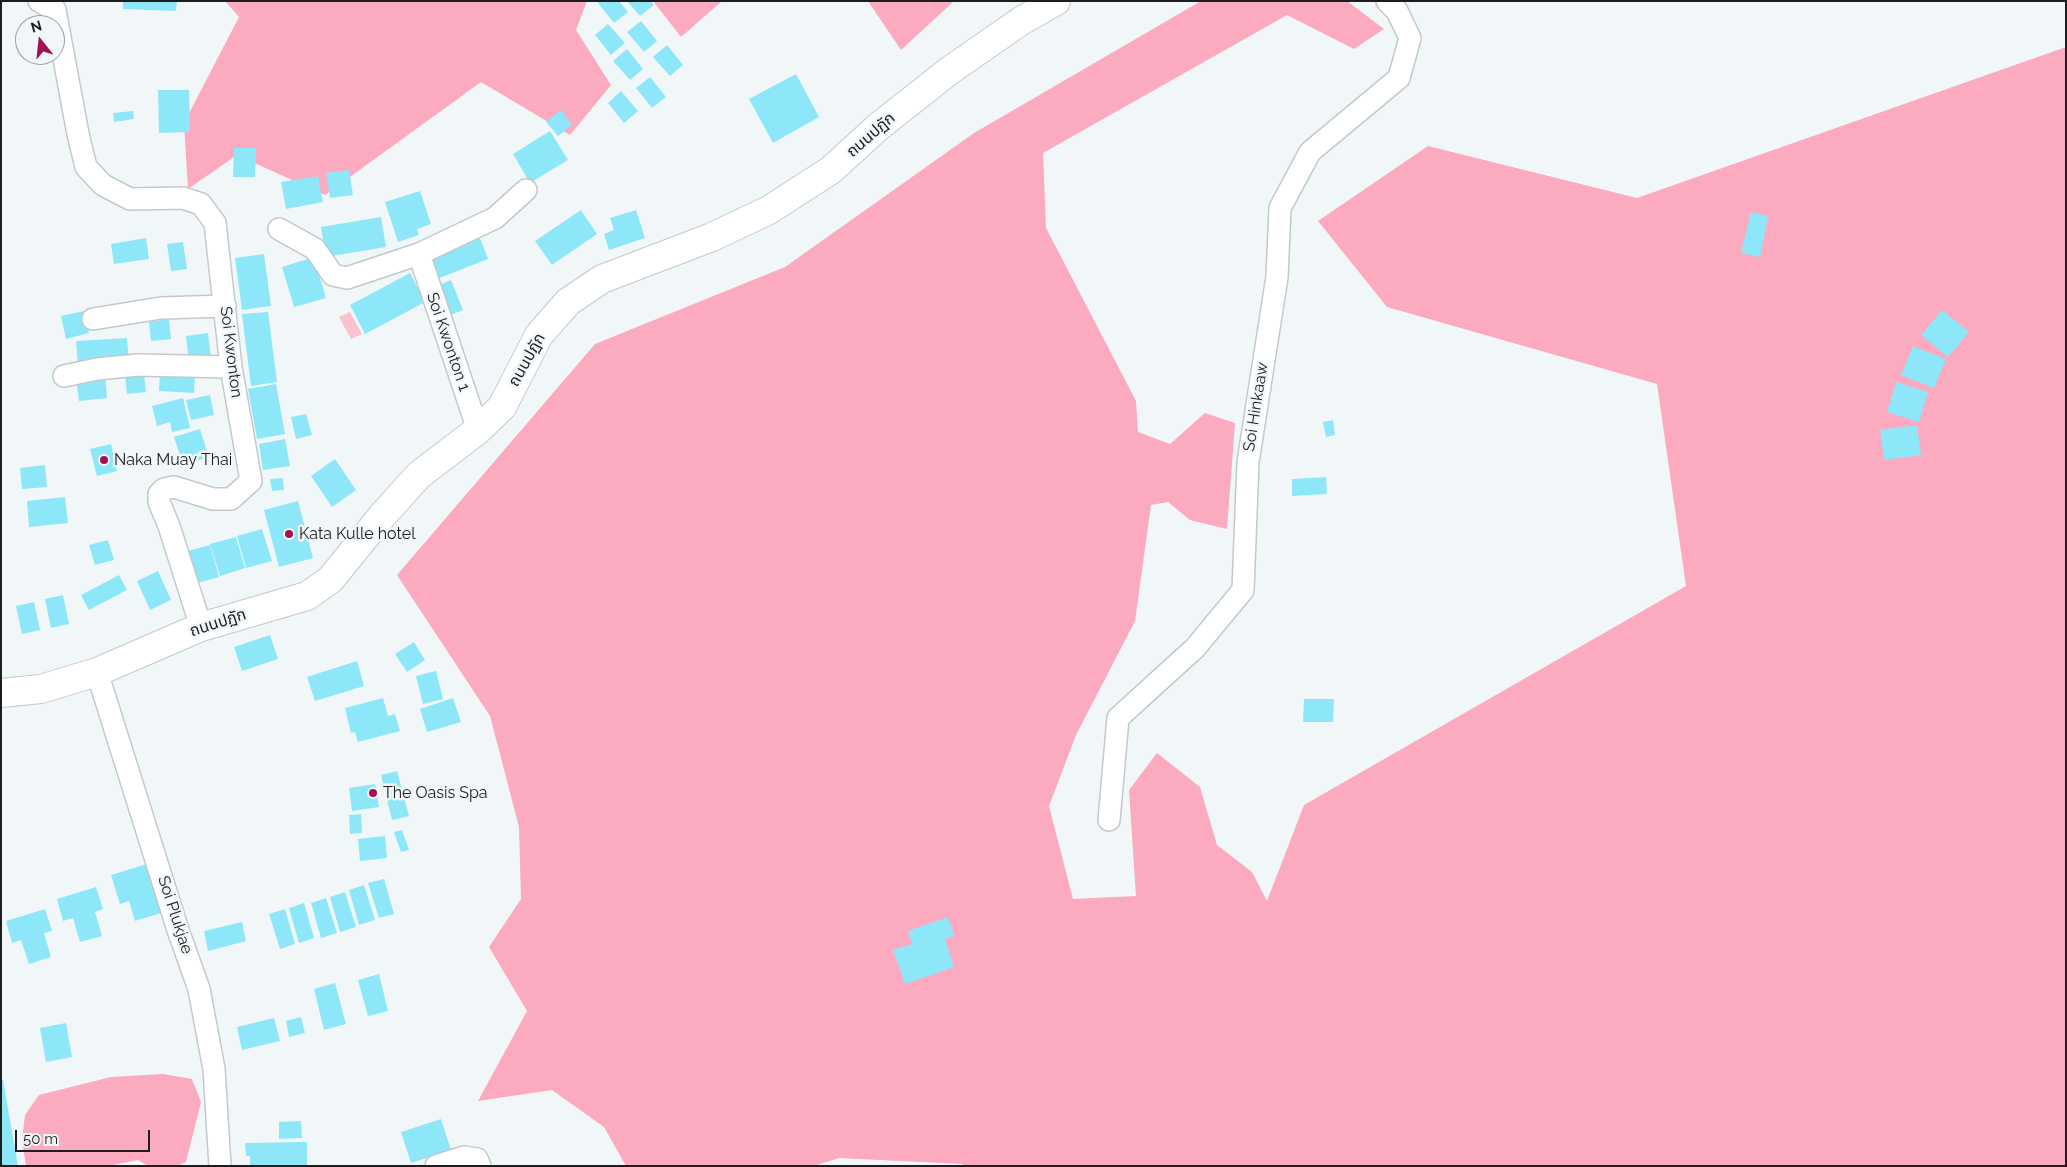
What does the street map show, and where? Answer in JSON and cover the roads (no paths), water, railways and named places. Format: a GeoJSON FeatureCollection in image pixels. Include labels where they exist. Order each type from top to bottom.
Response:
{"type":"FeatureCollection","features":[{"type":"Feature","properties":{"kind":"main road","name":"ถนนปฏัก"},"geometry":{"type":"LineString","coordinates":[[1,693],[41,689],[97,672],[200,627],[307,596],[323,586],[419,475],[478,430],[502,407],[539,335],[568,302],[602,279],[712,237],[769,210],[832,170],[878,127],[949,72],[1021,21],[1056,1]]}},
{"type":"Feature","properties":{"kind":"street","name":"Soi Kwonton"},"geometry":{"type":"LineString","coordinates":[[38,1],[55,10],[86,167],[103,185],[130,199],[183,198],[201,204],[215,224],[231,366],[251,481],[230,499],[213,499],[174,487],[164,489],[159,494],[159,502],[169,526],[200,627]]}},
{"type":"Feature","properties":{"kind":"street","name":"Soi Hinkaaw"},"geometry":{"type":"LineString","coordinates":[[1109,820],[1118,718],[1195,648],[1244,590],[1248,462],[1277,277],[1280,208],[1310,152],[1399,78],[1410,38],[1398,11],[1388,1]]}},
{"type":"Feature","properties":{"kind":"street"},"geometry":{"type":"LineString","coordinates":[[279,229],[315,250],[332,275],[347,278],[419,254],[495,218],[526,190]]}},
{"type":"Feature","properties":{"kind":"street","name":"Soi Kwonton 1"},"geometry":{"type":"LineString","coordinates":[[419,254],[478,430]]}},
{"type":"Feature","properties":{"kind":"street"},"geometry":{"type":"LineString","coordinates":[[93,319],[161,308],[225,306]]}},
{"type":"Feature","properties":{"kind":"street"},"geometry":{"type":"LineString","coordinates":[[64,376],[97,369],[138,365],[231,366]]}},
{"type":"Feature","properties":{"kind":"street","name":"Soi Plukjae"},"geometry":{"type":"LineString","coordinates":[[97,672],[178,930],[199,988],[214,1069],[220,1166]]}},
{"type":"Feature","properties":{"kind":"street"},"geometry":{"type":"LineString","coordinates":[[436,1166],[464,1157],[477,1159],[480,1166]]}},
{"type":"Feature","properties":{"kind":"place","name":"Naka Muay Thai"},"geometry":{"type":"Point","coordinates":[104,460]}},
{"type":"Feature","properties":{"kind":"place","name":"Kata Kulle hotel"},"geometry":{"type":"Point","coordinates":[289,534]}},
{"type":"Feature","properties":{"kind":"place","name":"The Oasis Spa"},"geometry":{"type":"Point","coordinates":[373,793]}}]}
